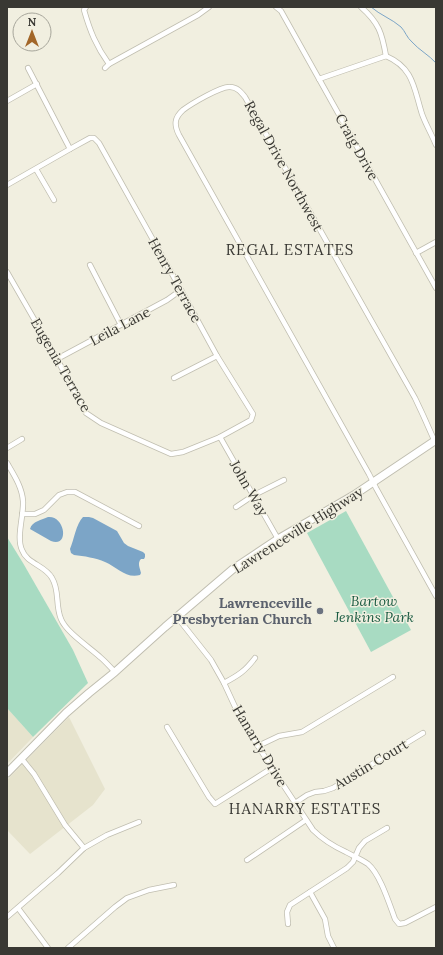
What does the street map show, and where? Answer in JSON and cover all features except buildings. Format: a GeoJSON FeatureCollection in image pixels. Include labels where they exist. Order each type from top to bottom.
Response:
{"type":"FeatureCollection","features":[{"type":"Feature","properties":{"kind":"main road","name":"Lawrenceville Highway"},"geometry":{"type":"LineString","coordinates":[[7,773],[66,713],[233,569],[278,539],[354,495],[436,442]]}},
{"type":"Feature","properties":{"kind":"street"},"geometry":{"type":"LineString","coordinates":[[86,7],[84,10],[88,28],[107,66],[198,15],[209,7]]}},
{"type":"Feature","properties":{"kind":"street","name":"Craig Drive"},"geometry":{"type":"LineString","coordinates":[[276,7],[281,11],[436,288]]}},
{"type":"Feature","properties":{"kind":"street"},"geometry":{"type":"LineString","coordinates":[[361,7],[374,20],[379,28],[383,37],[386,56]]}},
{"type":"Feature","properties":{"kind":"street"},"geometry":{"type":"LineString","coordinates":[[319,79],[386,56],[391,58],[408,72],[436,146]]}},
{"type":"Feature","properties":{"kind":"street"},"geometry":{"type":"LineString","coordinates":[[7,185],[70,149],[28,68]]}},
{"type":"Feature","properties":{"kind":"street"},"geometry":{"type":"LineString","coordinates":[[7,101],[37,84]]}},
{"type":"Feature","properties":{"kind":"street","name":"Regal Drive Northwest"},"geometry":{"type":"LineString","coordinates":[[436,442],[415,398],[242,92],[239,89],[230,86],[222,88],[182,110],[175,122],[178,135],[366,467],[436,596]]}},
{"type":"Feature","properties":{"kind":"street","name":"Henry Terrace"},"geometry":{"type":"LineString","coordinates":[[70,149],[90,138],[94,138],[99,143],[217,356],[247,405]]}},
{"type":"Feature","properties":{"kind":"street"},"geometry":{"type":"LineString","coordinates":[[36,169],[54,200]]}},
{"type":"Feature","properties":{"kind":"street"},"geometry":{"type":"LineString","coordinates":[[416,253],[436,242]]}},
{"type":"Feature","properties":{"kind":"street"},"geometry":{"type":"LineString","coordinates":[[90,265],[121,325]]}},
{"type":"Feature","properties":{"kind":"street","name":"Eugenia Terrace"},"geometry":{"type":"LineString","coordinates":[[7,272],[86,413],[101,423],[171,454],[183,452],[220,437],[251,420],[253,414],[247,405]]}},
{"type":"Feature","properties":{"kind":"street","name":"Leila Lane"},"geometry":{"type":"LineString","coordinates":[[57,360],[166,300],[181,290]]}},
{"type":"Feature","properties":{"kind":"street"},"geometry":{"type":"LineString","coordinates":[[174,378],[217,356]]}},
{"type":"Feature","properties":{"kind":"street","name":"John Way"},"geometry":{"type":"LineString","coordinates":[[220,437],[278,539]]}},
{"type":"Feature","properties":{"kind":"street"},"geometry":{"type":"LineString","coordinates":[[7,448],[22,439]]}},
{"type":"Feature","properties":{"kind":"street"},"geometry":{"type":"LineString","coordinates":[[7,463],[21,490],[23,502],[20,542],[21,549],[26,558],[44,568],[52,577],[58,591],[58,610],[61,620],[66,628],[101,657],[115,672]]}},
{"type":"Feature","properties":{"kind":"street"},"geometry":{"type":"LineString","coordinates":[[236,507],[254,495],[284,480]]}},
{"type":"Feature","properties":{"kind":"street"},"geometry":{"type":"LineString","coordinates":[[22,514],[35,514],[44,510],[59,495],[67,492],[75,492],[139,526]]}},
{"type":"Feature","properties":{"kind":"street","name":"Hanarry Drive"},"geometry":{"type":"LineString","coordinates":[[178,617],[211,660],[237,711],[258,746],[306,820],[320,837],[327,843],[368,864],[379,880],[395,919],[399,924],[405,923],[436,907]]}},
{"type":"Feature","properties":{"kind":"street"},"geometry":{"type":"LineString","coordinates":[[224,683],[240,674],[255,658]]}},
{"type":"Feature","properties":{"kind":"street"},"geometry":{"type":"LineString","coordinates":[[258,746],[279,736],[302,732],[393,677]]}},
{"type":"Feature","properties":{"kind":"street"},"geometry":{"type":"LineString","coordinates":[[167,727],[209,797],[215,804],[272,768]]}},
{"type":"Feature","properties":{"kind":"street","name":"Austin Court"},"geometry":{"type":"LineString","coordinates":[[295,803],[307,795],[333,788],[423,733]]}},
{"type":"Feature","properties":{"kind":"street"},"geometry":{"type":"LineString","coordinates":[[21,758],[38,780],[65,824],[84,848]]}},
{"type":"Feature","properties":{"kind":"street"},"geometry":{"type":"LineString","coordinates":[[247,860],[306,820]]}},
{"type":"Feature","properties":{"kind":"street"},"geometry":{"type":"LineString","coordinates":[[7,917],[58,873],[84,848],[107,835],[139,822]]}},
{"type":"Feature","properties":{"kind":"street"},"geometry":{"type":"LineString","coordinates":[[288,924],[286,916],[290,905],[347,868],[353,862],[364,841],[386,828]]}},
{"type":"Feature","properties":{"kind":"street"},"geometry":{"type":"LineString","coordinates":[[68,948],[127,898],[149,890],[174,884]]}},
{"type":"Feature","properties":{"kind":"street"},"geometry":{"type":"LineString","coordinates":[[310,892],[325,919],[328,936],[334,948]]}},
{"type":"Feature","properties":{"kind":"street"},"geometry":{"type":"LineString","coordinates":[[18,908],[48,948]]}},
{"type":"Feature","properties":{"kind":"shaded area"},"geometry":{"type":"Polygon","coordinates":[[[7,708],[33,737],[7,764],[7,708]]]}},
{"type":"Feature","properties":{"kind":"shaded area"},"geometry":{"type":"Polygon","coordinates":[[[69,717],[105,789],[93,805],[30,854],[7,830],[7,780],[69,717]]]}},
{"type":"Feature","properties":{"kind":"green space","name":"Bartow Jenkins Park"},"geometry":{"type":"Polygon","coordinates":[[[346,511],[411,630],[371,652],[307,533],[346,511]]]}},
{"type":"Feature","properties":{"kind":"green space"},"geometry":{"type":"Polygon","coordinates":[[[7,537],[73,650],[88,683],[33,737],[7,708],[7,537]]]}},
{"type":"Feature","properties":{"kind":"water"},"geometry":{"type":"Polygon","coordinates":[[[48,517],[54,518],[58,521],[63,531],[61,540],[57,542],[51,541],[30,529],[35,522],[48,517]]]}},
{"type":"Feature","properties":{"kind":"water"},"geometry":{"type":"Polygon","coordinates":[[[83,517],[93,518],[117,531],[124,543],[145,554],[144,559],[141,559],[139,562],[140,575],[135,576],[126,574],[109,564],[90,557],[74,555],[71,553],[70,549],[75,532],[83,517]]]}},
{"type":"Feature","properties":{"kind":"waterway"},"geometry":{"type":"LineString","coordinates":[[371,7],[401,27],[410,40],[436,63]]}},
{"type":"Feature","properties":{"kind":"place","name":"Lawrenceville Presbyterian Church"},"geometry":{"type":"Point","coordinates":[320,611]}},
{"type":"Feature","properties":{"kind":"district","name":"REGAL ESTATES"},"geometry":{"type":"Point","coordinates":[290,250]}},
{"type":"Feature","properties":{"kind":"district","name":"HANARRY ESTATES"},"geometry":{"type":"Point","coordinates":[305,809]}}]}
